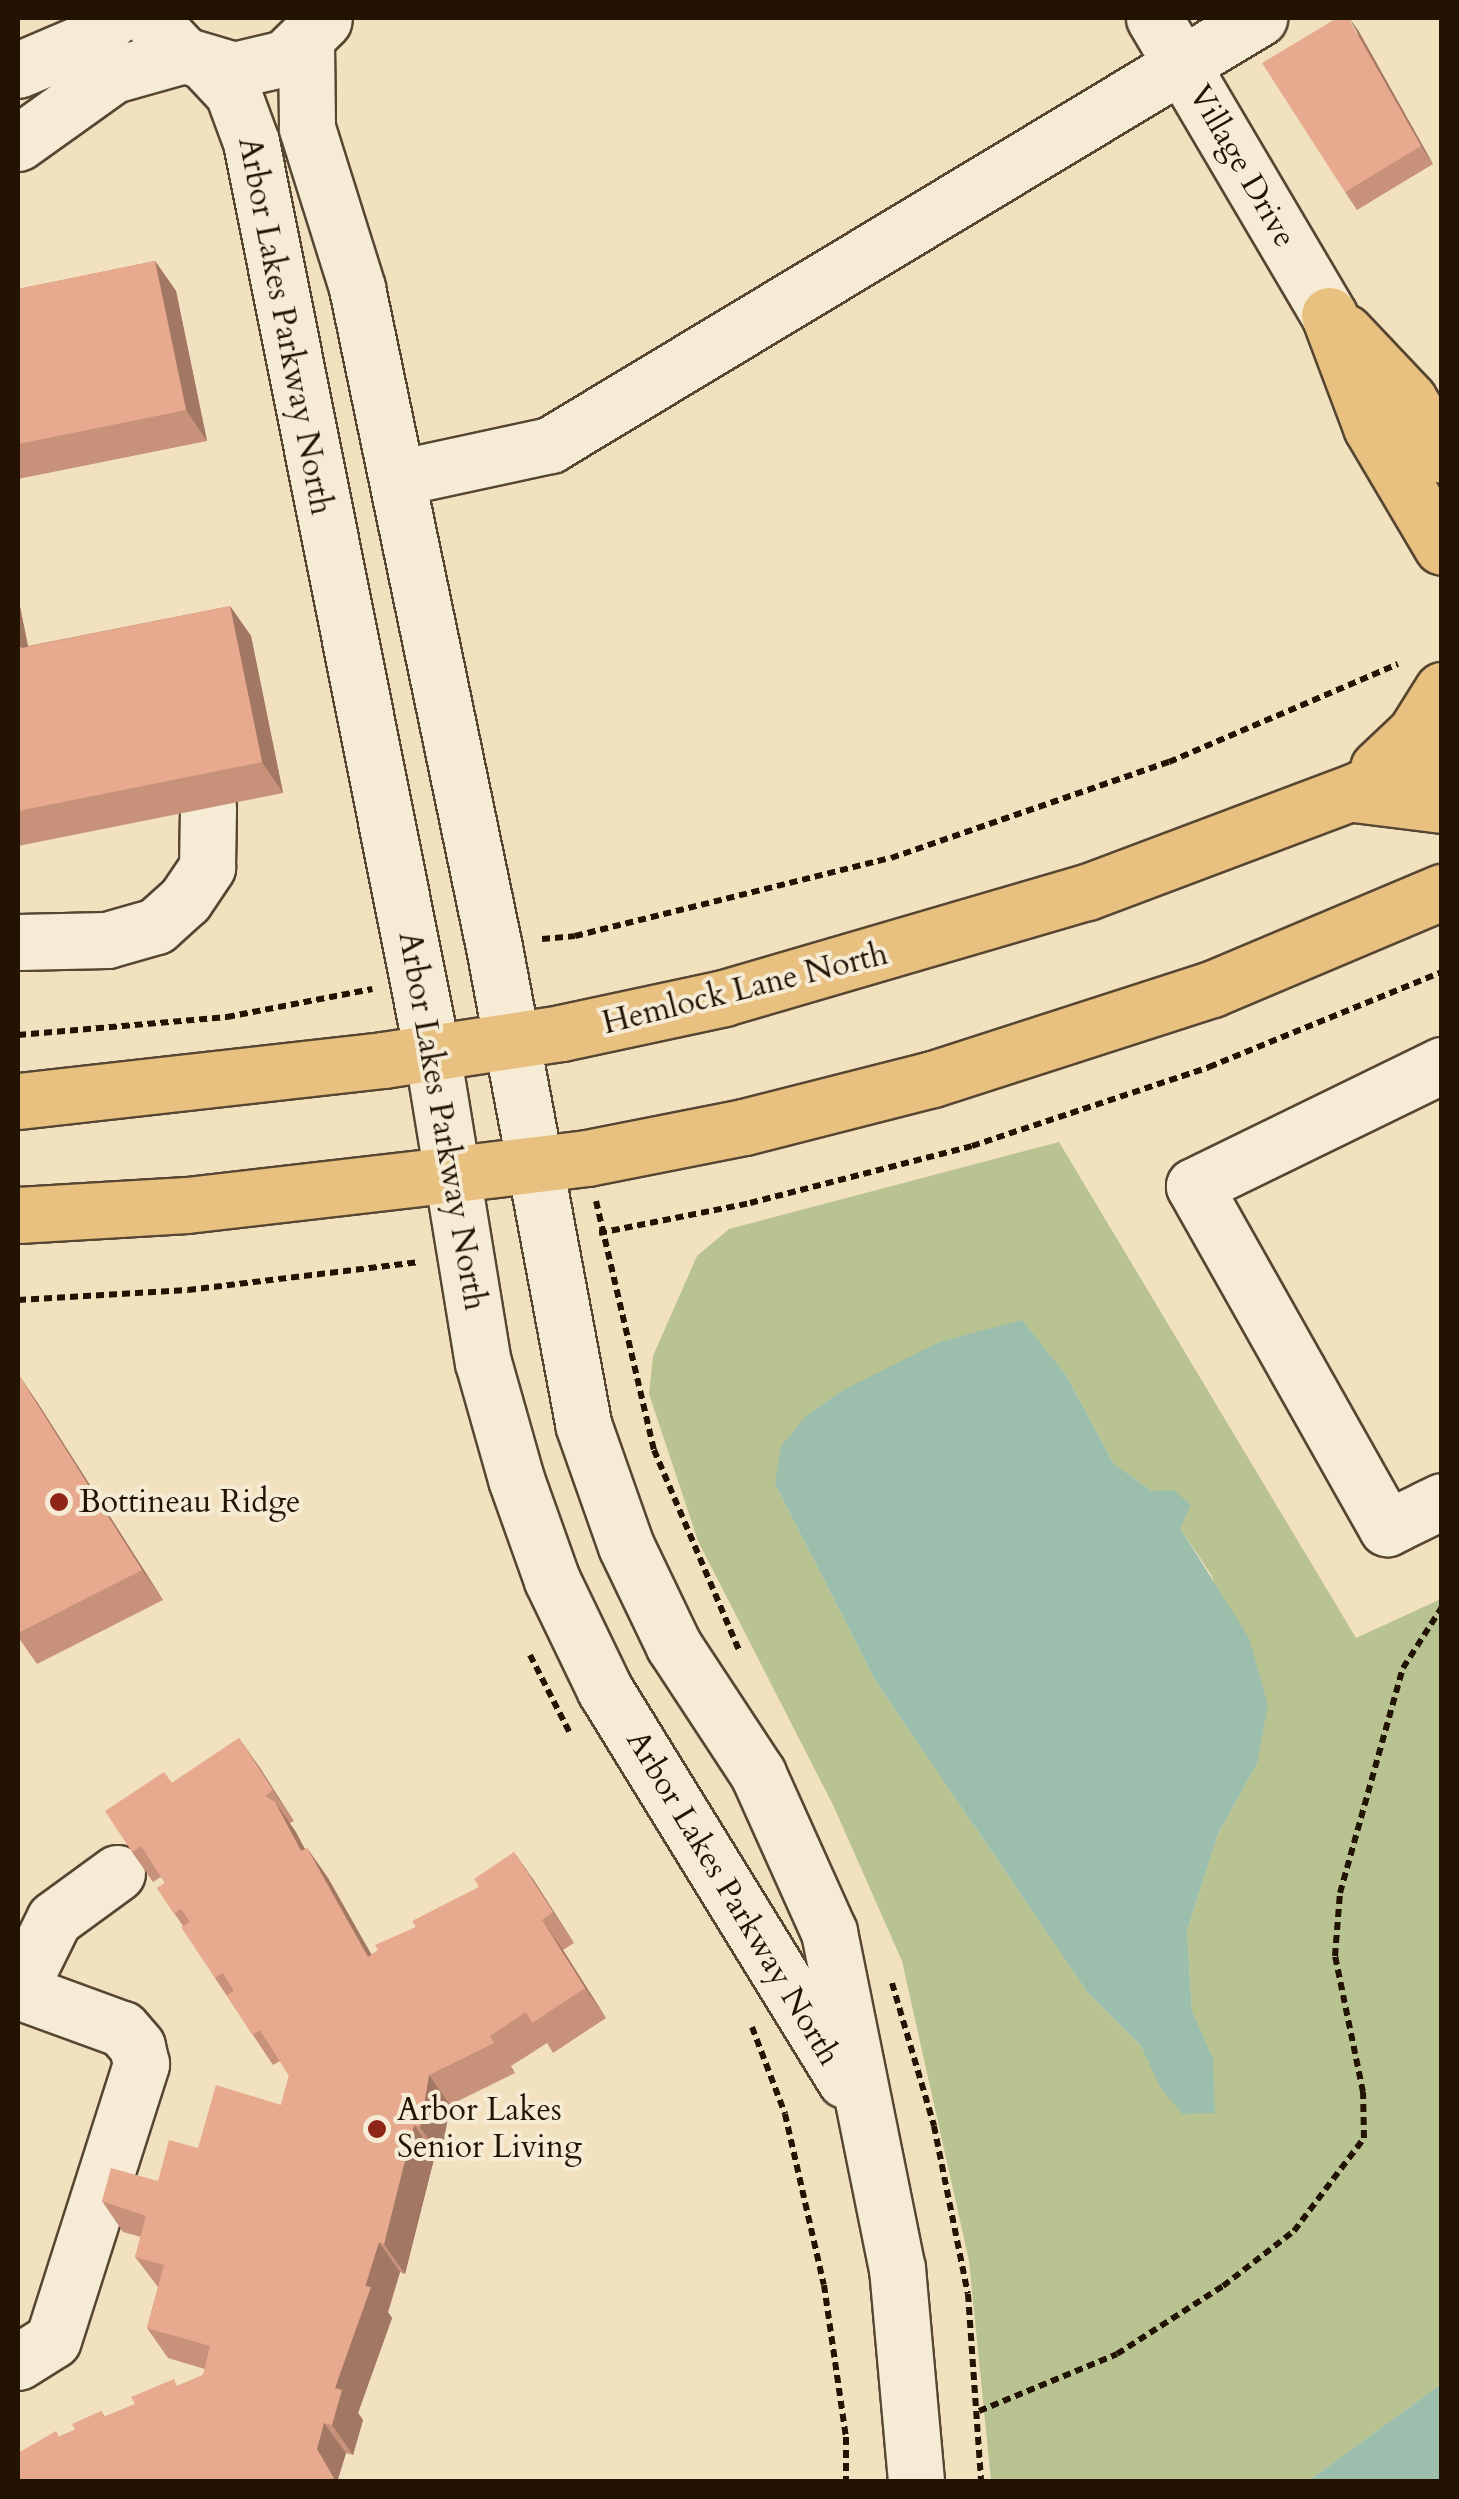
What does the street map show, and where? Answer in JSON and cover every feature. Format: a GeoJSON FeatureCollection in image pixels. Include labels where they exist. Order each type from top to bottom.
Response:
{"type":"FeatureCollection","features":[{"type":"Feature","properties":{"kind":"main road"},"geometry":{"type":"LineString","coordinates":[[1329,315],[1409,400],[1442,455]]}},
{"type":"Feature","properties":{"kind":"main road"},"geometry":{"type":"LineString","coordinates":[[1329,315],[1371,427],[1442,547]]}},
{"type":"Feature","properties":{"kind":"main road"},"geometry":{"type":"LineString","coordinates":[[1351,793],[1415,733],[1422,676]]}},
{"type":"Feature","properties":{"kind":"main road","name":"Hemlock Lane North"},"geometry":{"type":"LineString","coordinates":[[18,1101],[432,1052],[655,1014],[862,963],[1172,862],[1351,793],[1442,752]]}},
{"type":"Feature","properties":{"kind":"main road"},"geometry":{"type":"LineString","coordinates":[[1351,793],[1442,805]]}},
{"type":"Feature","properties":{"kind":"main road"},"geometry":{"type":"LineString","coordinates":[[18,1215],[187,1205],[533,1165],[669,1144],[933,1079],[1212,989],[1442,892]]}},
{"type":"Feature","properties":{"kind":"street"},"geometry":{"type":"LineString","coordinates":[[18,70],[91,39],[113,18]]}},
{"type":"Feature","properties":{"kind":"street","name":"Village Drive"},"geometry":{"type":"LineString","coordinates":[[1154,18],[1329,315]]}},
{"type":"Feature","properties":{"kind":"street"},"geometry":{"type":"LineString","coordinates":[[397,478],[550,445],[1259,18]]}},
{"type":"Feature","properties":{"kind":"street","name":"Arbor Lakes Parkway North"},"geometry":{"type":"LineString","coordinates":[[180,46],[260,68],[316,30]]}},
{"type":"Feature","properties":{"kind":"street","name":"Arbor Lakes Parkway North"},"geometry":{"type":"LineString","coordinates":[[316,30],[307,128],[357,288],[512,1040],[533,1165],[590,1442],[626,1546],[674,1646],[758,1774],[829,1932],[897,2268],[916,2482]]}},
{"type":"Feature","properties":{"kind":"street"},"geometry":{"type":"LineString","coordinates":[[22,128],[113,75],[180,46]]}},
{"type":"Feature","properties":{"kind":"street","name":"Arbor Lakes Parkway North"},"geometry":{"type":"LineString","coordinates":[[180,46],[233,92],[251,142],[432,1052],[483,1362],[552,1580],[605,1690],[862,2108]]}},
{"type":"Feature","properties":{"kind":"street"},"geometry":{"type":"LineString","coordinates":[[18,942],[107,940],[156,926],[185,900],[207,867],[208,807]]}},
{"type":"Feature","properties":{"kind":"street"},"geometry":{"type":"LineString","coordinates":[[1442,1066],[1194,1186],[1387,1528],[1442,1501]]}},
{"type":"Feature","properties":{"kind":"street"},"geometry":{"type":"LineString","coordinates":[[18,2362],[52,2340],[142,2064],[122,2028],[18,1992],[54,1919],[117,1873]]}},
{"type":"Feature","properties":{"kind":"path"},"geometry":{"type":"LineString","coordinates":[[539,939],[818,879],[909,852],[1422,676]]}},
{"type":"Feature","properties":{"kind":"path"},"geometry":{"type":"LineString","coordinates":[[602,1232],[750,1204],[972,1146],[1209,1068],[1442,972]]}},
{"type":"Feature","properties":{"kind":"path"},"geometry":{"type":"LineString","coordinates":[[18,1035],[227,1017],[368,991]]}},
{"type":"Feature","properties":{"kind":"path"},"geometry":{"type":"LineString","coordinates":[[18,1300],[188,1290],[420,1262],[424,1281]]}},
{"type":"Feature","properties":{"kind":"path"},"geometry":{"type":"LineString","coordinates":[[979,2412],[1117,2354],[1223,2286],[1294,2231],[1364,2138],[1364,2092],[1335,1956],[1340,1893],[1404,1668],[1442,1608]]}},
{"type":"Feature","properties":{"kind":"path"},"geometry":{"type":"LineString","coordinates":[[522,1638],[581,1748]]}},
{"type":"Feature","properties":{"kind":"path"},"geometry":{"type":"LineString","coordinates":[[750,2022],[785,2114],[824,2285],[846,2437],[846,2482]]}},
{"type":"Feature","properties":{"kind":"shaded area"},"geometry":{"type":"Polygon","coordinates":[[[1059,1142],[1356,1638],[1441,1599],[1441,2384],[1308,2481],[991,2481],[969,2261],[902,1961],[834,1807],[698,1541],[649,1394],[653,1356],[697,1256],[729,1229],[1059,1142]],[[939,1342],[806,1416],[775,1484],[876,1682],[1088,1993],[1141,2046],[1169,2097],[1213,2058],[1192,2012],[1187,1931],[1218,1834],[1257,1764],[1212,1576],[1180,1528],[1174,1491],[1152,1491],[1114,1464],[1066,1375],[939,1342]]]}},
{"type":"Feature","properties":{"kind":"shaded area"},"geometry":{"type":"Polygon","coordinates":[[[1022,1320],[1066,1375],[1114,1464],[1152,1491],[1174,1490],[1191,1505],[1180,1528],[1249,1638],[1268,1705],[1257,1764],[1218,1834],[1187,1931],[1192,2011],[1213,2058],[1215,2113],[1182,2114],[1160,2087],[1141,2046],[1088,1993],[876,1682],[775,1484],[781,1446],[806,1416],[843,1390],[939,1342],[1022,1320]]]}},
{"type":"Feature","properties":{"kind":"shaded area"},"geometry":{"type":"Polygon","coordinates":[[[1441,2384],[1441,2481],[1308,2481],[1441,2384]]]}},
{"type":"Feature","properties":{"kind":"building"},"geometry":{"type":"Polygon","coordinates":[[[1337,18],[1348,18],[1421,146],[1345,192],[1262,63],[1337,18]]]}},
{"type":"Feature","properties":{"kind":"building"},"geometry":{"type":"Polygon","coordinates":[[[155,261],[186,410],[18,444],[18,289],[155,261]]]}},
{"type":"Feature","properties":{"kind":"building"},"geometry":{"type":"Polygon","coordinates":[[[230,606],[262,762],[18,811],[18,645],[22,648],[230,606]]]}},
{"type":"Feature","properties":{"kind":"building","name":"Bottineau Ridge"},"geometry":{"type":"Polygon","coordinates":[[[18,1374],[142,1570],[18,1633],[18,1374]]]}},
{"type":"Feature","properties":{"kind":"building","name":"Arbor Lakes Senior Living"},"geometry":{"type":"Polygon","coordinates":[[[239,1738],[273,1790],[265,1796],[275,1802],[301,1851],[307,1848],[368,1957],[378,1950],[375,1945],[416,1927],[412,1921],[479,1887],[474,1879],[514,1852],[553,1912],[542,1920],[585,1988],[532,2023],[526,2012],[490,2036],[494,2043],[429,2075],[420,2127],[414,2125],[384,2244],[379,2242],[365,2286],[371,2287],[335,2388],[342,2390],[332,2425],[324,2423],[317,2449],[336,2482],[18,2482],[18,2453],[56,2431],[59,2437],[75,2430],[72,2424],[101,2411],[103,2417],[135,2404],[131,2397],[174,2379],[177,2386],[203,2375],[210,2346],[147,2328],[164,2265],[135,2257],[146,2216],[102,2201],[111,2168],[158,2181],[169,2140],[198,2148],[216,2085],[281,2105],[289,2076],[260,2030],[252,2035],[227,1995],[234,1991],[223,1973],[215,1978],[181,1927],[190,1922],[181,1909],[174,1914],[157,1888],[165,1883],[141,1846],[132,1852],[105,1811],[164,1772],[172,1783],[239,1738]]]}},
{"type":"Feature","properties":{"kind":"place","name":"Bottineau Ridge"},"geometry":{"type":"Point","coordinates":[59,1502]}},
{"type":"Feature","properties":{"kind":"place","name":"Arbor Lakes Senior Living"},"geometry":{"type":"Point","coordinates":[377,2129]}}]}
